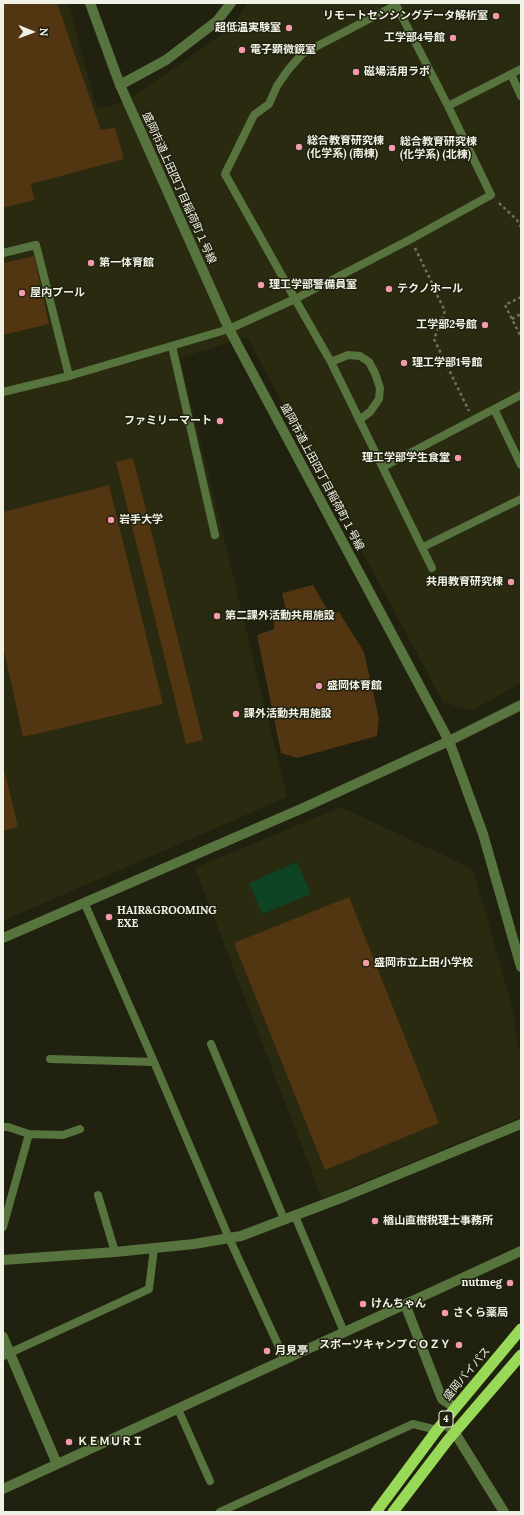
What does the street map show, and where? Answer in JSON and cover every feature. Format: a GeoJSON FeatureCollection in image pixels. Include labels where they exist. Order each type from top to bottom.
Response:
{"type":"FeatureCollection","features":[{"type":"Feature","properties":{"kind":"highway","name":"盛岡バイパス"},"geometry":{"type":"LineString","coordinates":[[376,1512],[444,1421],[521,1329]]}},
{"type":"Feature","properties":{"kind":"highway","name":"4"},"geometry":{"type":"LineString","coordinates":[[393,1512],[455,1433],[521,1355]]}},
{"type":"Feature","properties":{"kind":"street","name":"盛岡市道上田四丁目稲荷町１号線"},"geometry":{"type":"LineString","coordinates":[[90,3],[120,85],[229,329],[449,740],[483,834],[521,967]]}},
{"type":"Feature","properties":{"kind":"street"},"geometry":{"type":"LineString","coordinates":[[120,85],[166,60],[217,21],[231,3]]}},
{"type":"Feature","properties":{"kind":"street"},"geometry":{"type":"LineString","coordinates":[[3,938],[302,808],[521,705]]}},
{"type":"Feature","properties":{"kind":"street"},"geometry":{"type":"LineString","coordinates":[[3,1260],[115,1252],[194,1244],[241,1236],[346,1196],[521,1124]]}},
{"type":"Feature","properties":{"kind":"street"},"geometry":{"type":"LineString","coordinates":[[3,1489],[521,1251]]}},
{"type":"Feature","properties":{"kind":"street"},"geometry":{"type":"LineString","coordinates":[[405,1304],[442,1399],[456,1408]]}},
{"type":"Feature","properties":{"kind":"street"},"geometry":{"type":"LineString","coordinates":[[3,1337],[6,1355],[57,1464]]}},
{"type":"Feature","properties":{"kind":"street"},"geometry":{"type":"LineString","coordinates":[[444,1421],[455,1433],[504,1512]]}},
{"type":"Feature","properties":{"kind":"lane"},"geometry":{"type":"LineString","coordinates":[[3,392],[69,376],[229,329],[295,299],[411,239],[491,195],[396,4],[302,54],[277,86],[269,104],[254,115],[225,174],[295,299],[331,362],[384,467],[432,568]]}},
{"type":"Feature","properties":{"kind":"lane"},"geometry":{"type":"LineString","coordinates":[[448,106],[521,69]]}},
{"type":"Feature","properties":{"kind":"lane"},"geometry":{"type":"LineString","coordinates":[[510,74],[521,96]]}},
{"type":"Feature","properties":{"kind":"lane"},"geometry":{"type":"LineString","coordinates":[[3,253],[36,245],[69,376]]}},
{"type":"Feature","properties":{"kind":"lane"},"geometry":{"type":"LineString","coordinates":[[172,346],[215,534]]}},
{"type":"Feature","properties":{"kind":"lane"},"geometry":{"type":"LineString","coordinates":[[331,362],[348,355],[360,356],[369,362],[375,373],[380,388],[379,399],[370,412],[360,420]]}},
{"type":"Feature","properties":{"kind":"lane"},"geometry":{"type":"LineString","coordinates":[[384,467],[521,395]]}},
{"type":"Feature","properties":{"kind":"lane"},"geometry":{"type":"LineString","coordinates":[[494,410],[521,465]]}},
{"type":"Feature","properties":{"kind":"lane"},"geometry":{"type":"LineString","coordinates":[[423,547],[521,498]]}},
{"type":"Feature","properties":{"kind":"lane"},"geometry":{"type":"LineString","coordinates":[[84,902],[229,1238],[285,1360]]}},
{"type":"Feature","properties":{"kind":"lane"},"geometry":{"type":"LineString","coordinates":[[211,1044],[284,1219]]}},
{"type":"Feature","properties":{"kind":"lane"},"geometry":{"type":"LineString","coordinates":[[50,1059],[154,1062]]}},
{"type":"Feature","properties":{"kind":"lane"},"geometry":{"type":"LineString","coordinates":[[3,1127],[8,1127],[29,1134],[63,1135],[80,1129]]}},
{"type":"Feature","properties":{"kind":"lane"},"geometry":{"type":"LineString","coordinates":[[3,1227],[29,1134]]}},
{"type":"Feature","properties":{"kind":"lane"},"geometry":{"type":"LineString","coordinates":[[98,1195],[115,1252]]}},
{"type":"Feature","properties":{"kind":"lane"},"geometry":{"type":"LineString","coordinates":[[295,1216],[344,1332]]}},
{"type":"Feature","properties":{"kind":"lane"},"geometry":{"type":"LineString","coordinates":[[6,1355],[149,1289],[154,1248]]}},
{"type":"Feature","properties":{"kind":"lane"},"geometry":{"type":"LineString","coordinates":[[178,1409],[210,1481]]}},
{"type":"Feature","properties":{"kind":"lane"},"geometry":{"type":"LineString","coordinates":[[220,1512],[413,1424],[437,1430]]}},
{"type":"Feature","properties":{"kind":"path"},"geometry":{"type":"LineString","coordinates":[[491,195],[517,220],[521,227]]}},
{"type":"Feature","properties":{"kind":"path"},"geometry":{"type":"LineString","coordinates":[[411,239],[435,289]]}},
{"type":"Feature","properties":{"kind":"path"},"geometry":{"type":"LineString","coordinates":[[437,295],[445,311],[434,339],[473,420]]}},
{"type":"Feature","properties":{"kind":"path"},"geometry":{"type":"LineString","coordinates":[[521,297],[505,305],[521,337]]}},
{"type":"Feature","properties":{"kind":"path"},"geometry":{"type":"LineString","coordinates":[[512,319],[521,313]]}},
{"type":"Feature","properties":{"kind":"shaded area","name":"岩手大学"},"geometry":{"type":"Polygon","coordinates":[[[3,3],[68,3],[97,109],[127,101],[230,29],[248,3],[521,3],[521,683],[471,711],[443,702],[247,337],[180,358],[287,797],[3,921],[3,3]]]}},
{"type":"Feature","properties":{"kind":"shaded area"},"geometry":{"type":"Polygon","coordinates":[[[3,3],[57,3],[101,130],[115,128],[124,159],[31,184],[34,200],[3,208],[3,3]]]}},
{"type":"Feature","properties":{"kind":"shaded area","name":"屋内プール"},"geometry":{"type":"Polygon","coordinates":[[[34,256],[49,324],[3,335],[3,263],[34,256]]]}},
{"type":"Feature","properties":{"kind":"shaded area"},"geometry":{"type":"Polygon","coordinates":[[[133,458],[203,740],[186,744],[116,462],[133,458]]]}},
{"type":"Feature","properties":{"kind":"shaded area"},"geometry":{"type":"Polygon","coordinates":[[[109,485],[163,704],[23,737],[3,646],[3,512],[109,485]]]}},
{"type":"Feature","properties":{"kind":"shaded area","name":"盛岡体育館"},"geometry":{"type":"Polygon","coordinates":[[[313,585],[330,614],[339,612],[364,652],[379,719],[377,736],[297,758],[281,753],[257,635],[274,629],[274,617],[287,614],[282,593],[313,585]]]}},
{"type":"Feature","properties":{"kind":"shaded area"},"geometry":{"type":"Polygon","coordinates":[[[3,765],[18,827],[3,831],[3,765]]]}},
{"type":"Feature","properties":{"kind":"shaded area","name":"盛岡市立上田小学校"},"geometry":{"type":"Polygon","coordinates":[[[341,807],[473,869],[514,1013],[514,1028],[521,1055],[521,1117],[322,1199],[195,868],[341,807]]]}},
{"type":"Feature","properties":{"kind":"shaded area"},"geometry":{"type":"Polygon","coordinates":[[[297,862],[311,894],[262,914],[249,883],[297,862]]]}},
{"type":"Feature","properties":{"kind":"shaded area"},"geometry":{"type":"Polygon","coordinates":[[[349,897],[439,1123],[325,1170],[234,943],[349,897]]]}},
{"type":"Feature","properties":{"kind":"place","name":"リモートセンシングデータ解析室"},"geometry":{"type":"Point","coordinates":[496,16]}},
{"type":"Feature","properties":{"kind":"place","name":"超低温実験室"},"geometry":{"type":"Point","coordinates":[289,28]}},
{"type":"Feature","properties":{"kind":"place","name":"工学部4号館"},"geometry":{"type":"Point","coordinates":[453,38]}},
{"type":"Feature","properties":{"kind":"place","name":"電子顕微鏡室"},"geometry":{"type":"Point","coordinates":[242,50]}},
{"type":"Feature","properties":{"kind":"place","name":"磁場活用ラボ"},"geometry":{"type":"Point","coordinates":[356,72]}},
{"type":"Feature","properties":{"kind":"place","name":"総合教育研究棟 (化学系) (南棟)"},"geometry":{"type":"Point","coordinates":[299,147]}},
{"type":"Feature","properties":{"kind":"place","name":"総合教育研究棟 (化学系) (北棟)"},"geometry":{"type":"Point","coordinates":[392,148]}},
{"type":"Feature","properties":{"kind":"place","name":"第一体育館"},"geometry":{"type":"Point","coordinates":[91,263]}},
{"type":"Feature","properties":{"kind":"place","name":"理工学部警備員室"},"geometry":{"type":"Point","coordinates":[261,285]}},
{"type":"Feature","properties":{"kind":"place","name":"テクノホール"},"geometry":{"type":"Point","coordinates":[389,289]}},
{"type":"Feature","properties":{"kind":"place","name":"屋内プール"},"geometry":{"type":"Point","coordinates":[22,293]}},
{"type":"Feature","properties":{"kind":"place","name":"工学部2号館"},"geometry":{"type":"Point","coordinates":[485,325]}},
{"type":"Feature","properties":{"kind":"place","name":"理工学部1号館"},"geometry":{"type":"Point","coordinates":[404,363]}},
{"type":"Feature","properties":{"kind":"place","name":"ファミリーマート"},"geometry":{"type":"Point","coordinates":[220,421]}},
{"type":"Feature","properties":{"kind":"place","name":"理工学部学生食堂"},"geometry":{"type":"Point","coordinates":[458,458]}},
{"type":"Feature","properties":{"kind":"place","name":"岩手大学"},"geometry":{"type":"Point","coordinates":[111,520]}},
{"type":"Feature","properties":{"kind":"place","name":"共用教育研究棟"},"geometry":{"type":"Point","coordinates":[511,582]}},
{"type":"Feature","properties":{"kind":"place","name":"第二課外活動共用施設"},"geometry":{"type":"Point","coordinates":[217,616]}},
{"type":"Feature","properties":{"kind":"place","name":"盛岡体育館"},"geometry":{"type":"Point","coordinates":[319,686]}},
{"type":"Feature","properties":{"kind":"place","name":"課外活動共用施設"},"geometry":{"type":"Point","coordinates":[236,714]}},
{"type":"Feature","properties":{"kind":"place","name":"HAIR&GROOMING EXE"},"geometry":{"type":"Point","coordinates":[109,917]}},
{"type":"Feature","properties":{"kind":"place","name":"盛岡市立上田小学校"},"geometry":{"type":"Point","coordinates":[366,963]}},
{"type":"Feature","properties":{"kind":"place","name":"楢山直樹税理士事務所"},"geometry":{"type":"Point","coordinates":[375,1221]}},
{"type":"Feature","properties":{"kind":"place","name":"nutmeg"},"geometry":{"type":"Point","coordinates":[510,1283]}},
{"type":"Feature","properties":{"kind":"place","name":"けんちゃん"},"geometry":{"type":"Point","coordinates":[363,1304]}},
{"type":"Feature","properties":{"kind":"place","name":"さくら薬局"},"geometry":{"type":"Point","coordinates":[445,1313]}},
{"type":"Feature","properties":{"kind":"place","name":"スポーツキャンプＣＯＺＹ"},"geometry":{"type":"Point","coordinates":[459,1345]}},
{"type":"Feature","properties":{"kind":"place","name":"月見亭"},"geometry":{"type":"Point","coordinates":[267,1351]}},
{"type":"Feature","properties":{"kind":"place","name":"ＫＥＭＵＲＩ"},"geometry":{"type":"Point","coordinates":[69,1442]}}]}
